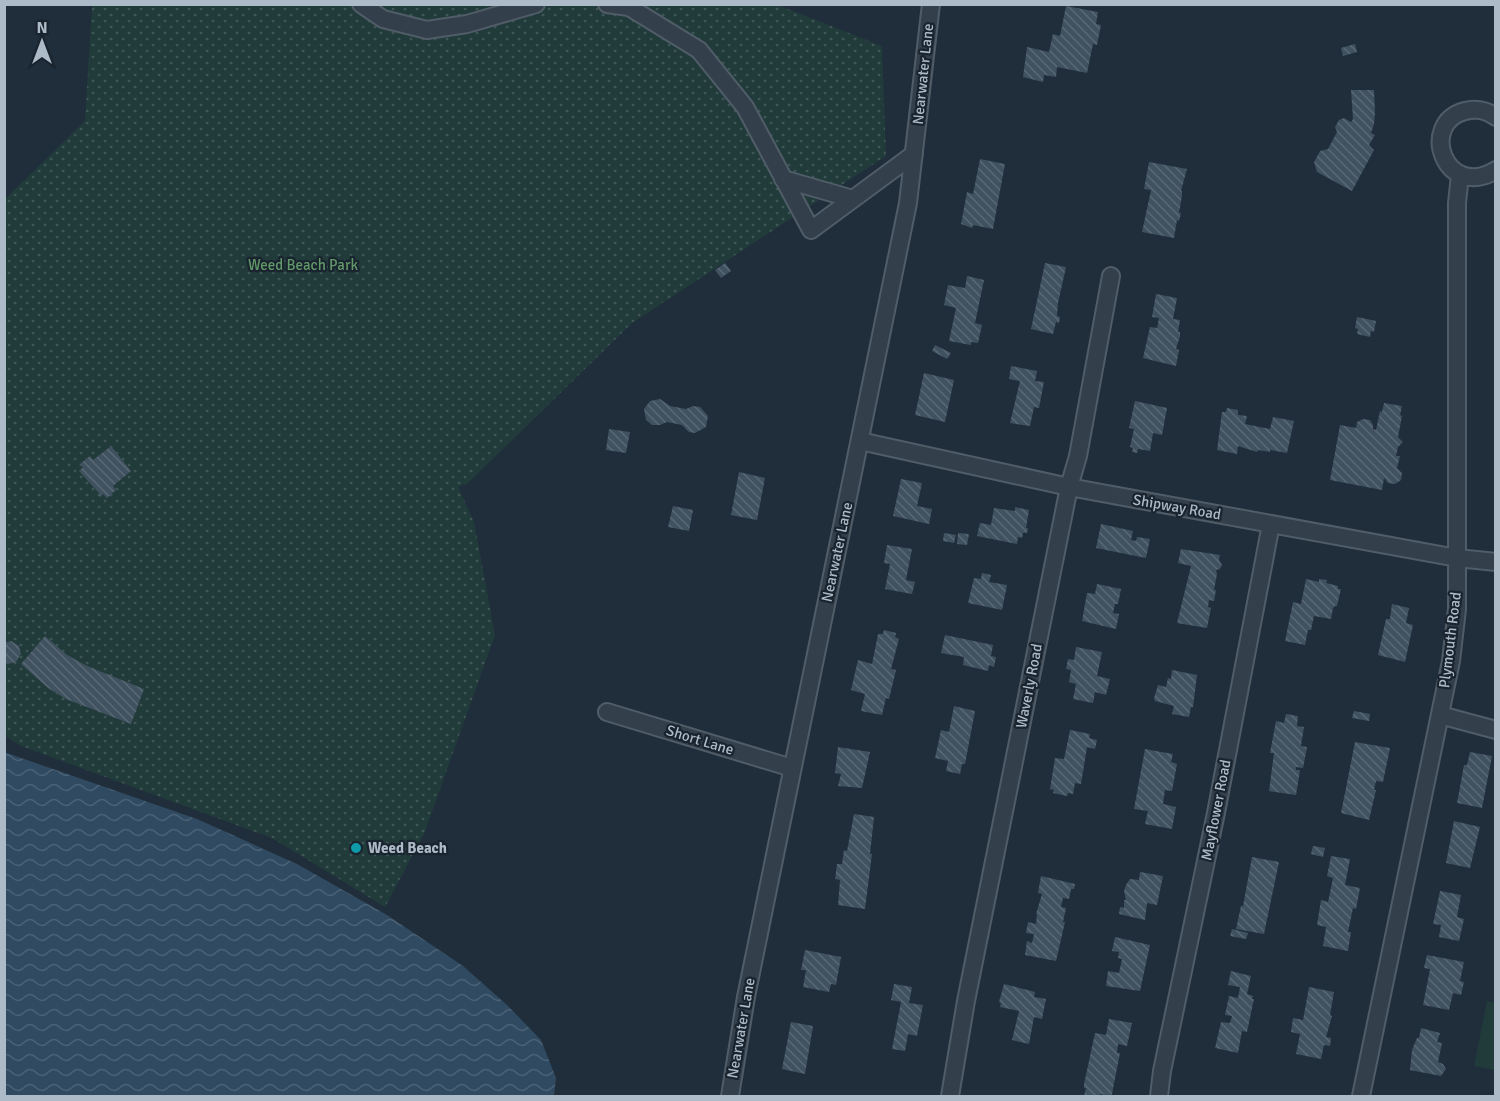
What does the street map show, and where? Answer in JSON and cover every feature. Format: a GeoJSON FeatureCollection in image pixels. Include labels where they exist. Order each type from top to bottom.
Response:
{"type":"FeatureCollection","features":[{"type":"Feature","properties":{"kind":"street"},"geometry":{"type":"LineString","coordinates":[[361,4],[382,19],[427,30],[467,24],[536,4]]}},
{"type":"Feature","properties":{"kind":"street"},"geometry":{"type":"LineString","coordinates":[[607,4],[629,7],[699,50],[745,107],[811,230],[914,154]]}},
{"type":"Feature","properties":{"kind":"street","name":"Nearwater Lane"},"geometry":{"type":"LineString","coordinates":[[730,1096],[746,997],[908,203],[931,4]]}},
{"type":"Feature","properties":{"kind":"street"},"geometry":{"type":"LineString","coordinates":[[1496,117],[1488,112],[1475,109],[1462,112],[1451,118],[1443,129],[1440,142],[1442,156],[1449,167],[1460,175],[1473,178],[1486,176],[1496,170]]}},
{"type":"Feature","properties":{"kind":"street","name":"Plymouth Road"},"geometry":{"type":"LineString","coordinates":[[1361,1096],[1451,661],[1457,609],[1457,203],[1460,175]]}},
{"type":"Feature","properties":{"kind":"street"},"geometry":{"type":"LineString","coordinates":[[783,178],[853,199]]}},
{"type":"Feature","properties":{"kind":"street","name":"Waverly Road"},"geometry":{"type":"LineString","coordinates":[[950,1096],[966,1001],[1069,487],[1078,456],[1111,276]]}},
{"type":"Feature","properties":{"kind":"street","name":"Shipway Road"},"geometry":{"type":"LineString","coordinates":[[860,441],[1069,487],[1457,558],[1496,561]]}},
{"type":"Feature","properties":{"kind":"street","name":"Mayflower Road"},"geometry":{"type":"LineString","coordinates":[[1159,1096],[1162,1071],[1216,813],[1271,524]]}},
{"type":"Feature","properties":{"kind":"street","name":"Short Lane"},"geometry":{"type":"LineString","coordinates":[[607,712],[792,768]]}},
{"type":"Feature","properties":{"kind":"street"},"geometry":{"type":"LineString","coordinates":[[1440,715],[1496,730]]}},
{"type":"Feature","properties":{"kind":"green space","name":"Weed Beach Park"},"geometry":{"type":"Polygon","coordinates":[[[92,5],[778,5],[882,46],[886,156],[632,323],[467,484],[458,487],[474,522],[495,635],[424,834],[385,907],[272,838],[21,746],[5,736],[4,200],[85,121],[92,5]]]}},
{"type":"Feature","properties":{"kind":"green space"},"geometry":{"type":"Polygon","coordinates":[[[1487,1001],[1495,1003],[1495,1070],[1474,1066],[1487,1001]]]}},
{"type":"Feature","properties":{"kind":"water"},"geometry":{"type":"Polygon","coordinates":[[[4,752],[197,819],[297,864],[387,915],[463,966],[507,1005],[541,1040],[556,1078],[554,1096],[5,1096],[4,752]]]}},
{"type":"Feature","properties":{"kind":"building"},"geometry":{"type":"Polygon","coordinates":[[[1066,6],[1098,12],[1096,24],[1101,25],[1097,45],[1093,44],[1087,73],[1057,67],[1056,77],[1044,75],[1043,82],[1023,77],[1027,47],[1049,52],[1053,34],[1060,36],[1066,6]]]}},
{"type":"Feature","properties":{"kind":"building"},"geometry":{"type":"Polygon","coordinates":[[[1355,44],[1357,52],[1343,56],[1341,48],[1355,44]]]}},
{"type":"Feature","properties":{"kind":"building"},"geometry":{"type":"Polygon","coordinates":[[[1351,90],[1374,90],[1375,113],[1371,133],[1375,135],[1369,145],[1374,150],[1352,191],[1317,172],[1314,162],[1320,151],[1328,149],[1337,132],[1335,127],[1339,120],[1344,118],[1351,122],[1353,119],[1351,90]]]}},
{"type":"Feature","properties":{"kind":"building"},"geometry":{"type":"Polygon","coordinates":[[[980,159],[1005,164],[993,229],[973,225],[972,228],[961,224],[967,192],[973,194],[980,159]]]}},
{"type":"Feature","properties":{"kind":"building"},"geometry":{"type":"Polygon","coordinates":[[[1149,162],[1187,169],[1181,191],[1179,213],[1181,213],[1179,221],[1177,220],[1174,238],[1142,232],[1151,190],[1144,189],[1149,162]]]}},
{"type":"Feature","properties":{"kind":"building"},"geometry":{"type":"Polygon","coordinates":[[[725,263],[731,271],[721,278],[715,270],[725,263]]]}},
{"type":"Feature","properties":{"kind":"building"},"geometry":{"type":"Polygon","coordinates":[[[1045,263],[1066,267],[1058,303],[1059,323],[1056,322],[1053,334],[1031,329],[1045,263]]]}},
{"type":"Feature","properties":{"kind":"building"},"geometry":{"type":"Polygon","coordinates":[[[967,276],[984,280],[975,323],[982,325],[978,343],[971,342],[971,345],[949,341],[956,308],[944,305],[948,285],[965,288],[967,276]]]}},
{"type":"Feature","properties":{"kind":"building"},"geometry":{"type":"Polygon","coordinates":[[[1156,294],[1177,298],[1173,319],[1180,320],[1176,366],[1143,358],[1150,327],[1157,328],[1159,318],[1152,317],[1156,294]]]}},
{"type":"Feature","properties":{"kind":"building"},"geometry":{"type":"Polygon","coordinates":[[[1357,317],[1376,321],[1374,332],[1371,331],[1370,337],[1357,334],[1358,329],[1355,328],[1357,317]]]}},
{"type":"Feature","properties":{"kind":"building"},"geometry":{"type":"Polygon","coordinates":[[[935,345],[951,353],[947,359],[932,351],[935,345]]]}},
{"type":"Feature","properties":{"kind":"building"},"geometry":{"type":"Polygon","coordinates":[[[1011,366],[1037,371],[1035,381],[1044,382],[1039,408],[1034,407],[1030,426],[1010,423],[1020,381],[1009,379],[1011,366]]]}},
{"type":"Feature","properties":{"kind":"building"},"geometry":{"type":"Polygon","coordinates":[[[924,373],[954,380],[945,422],[915,415],[924,373]]]}},
{"type":"Feature","properties":{"kind":"building"},"geometry":{"type":"Polygon","coordinates":[[[660,399],[670,406],[686,409],[693,406],[700,407],[708,416],[706,427],[695,433],[689,432],[682,425],[667,422],[652,425],[646,420],[644,409],[650,401],[660,399]]]}},
{"type":"Feature","properties":{"kind":"building"},"geometry":{"type":"Polygon","coordinates":[[[1135,401],[1167,408],[1162,435],[1153,433],[1150,451],[1138,449],[1137,453],[1132,452],[1133,448],[1130,447],[1134,429],[1129,428],[1135,401]]]}},
{"type":"Feature","properties":{"kind":"building"},"geometry":{"type":"Polygon","coordinates":[[[1384,403],[1402,406],[1398,437],[1403,442],[1398,447],[1396,456],[1400,456],[1397,468],[1402,473],[1401,480],[1395,484],[1388,483],[1384,478],[1382,490],[1330,480],[1340,425],[1356,428],[1357,422],[1363,419],[1370,420],[1373,429],[1376,430],[1384,403]]]}},
{"type":"Feature","properties":{"kind":"building"},"geometry":{"type":"Polygon","coordinates":[[[1227,408],[1238,410],[1238,415],[1247,416],[1245,424],[1270,429],[1273,417],[1294,421],[1287,453],[1270,450],[1270,452],[1258,450],[1257,452],[1238,446],[1237,454],[1217,450],[1222,412],[1226,412],[1227,408]]]}},
{"type":"Feature","properties":{"kind":"building"},"geometry":{"type":"Polygon","coordinates":[[[609,429],[630,432],[626,453],[606,450],[609,429]]]}},
{"type":"Feature","properties":{"kind":"building"},"geometry":{"type":"Polygon","coordinates":[[[111,446],[131,471],[113,486],[116,490],[107,498],[103,494],[100,497],[79,471],[83,467],[80,464],[90,456],[93,460],[111,446]]]}},
{"type":"Feature","properties":{"kind":"building"},"geometry":{"type":"Polygon","coordinates":[[[739,472],[765,478],[757,520],[731,515],[739,472]]]}},
{"type":"Feature","properties":{"kind":"building"},"geometry":{"type":"Polygon","coordinates":[[[901,479],[922,483],[917,506],[932,509],[929,524],[893,516],[901,479]]]}},
{"type":"Feature","properties":{"kind":"building"},"geometry":{"type":"Polygon","coordinates":[[[673,506],[693,510],[689,531],[668,527],[673,506]]]}},
{"type":"Feature","properties":{"kind":"building"},"geometry":{"type":"Polygon","coordinates":[[[1015,507],[1029,510],[1027,533],[1023,533],[1022,538],[1018,537],[1017,544],[977,536],[980,523],[991,525],[994,508],[1015,511],[1015,507]]]}},
{"type":"Feature","properties":{"kind":"building"},"geometry":{"type":"Polygon","coordinates":[[[1101,524],[1133,531],[1131,540],[1136,541],[1137,537],[1150,539],[1146,558],[1096,548],[1101,524]]]}},
{"type":"Feature","properties":{"kind":"building"},"geometry":{"type":"Polygon","coordinates":[[[944,533],[956,535],[954,543],[943,541],[944,533]]]}},
{"type":"Feature","properties":{"kind":"building"},"geometry":{"type":"Polygon","coordinates":[[[958,533],[969,534],[967,545],[957,544],[958,533]]]}},
{"type":"Feature","properties":{"kind":"building"},"geometry":{"type":"Polygon","coordinates":[[[887,545],[912,549],[906,580],[915,582],[912,594],[885,589],[890,564],[884,563],[887,545]]]}},
{"type":"Feature","properties":{"kind":"building"},"geometry":{"type":"Polygon","coordinates":[[[1181,549],[1220,555],[1219,560],[1222,565],[1216,570],[1214,590],[1216,590],[1214,601],[1209,600],[1208,607],[1211,608],[1207,628],[1177,623],[1191,566],[1178,563],[1181,549]]]}},
{"type":"Feature","properties":{"kind":"building"},"geometry":{"type":"Polygon","coordinates":[[[982,573],[991,575],[989,582],[1007,585],[1002,610],[968,603],[974,578],[981,579],[982,573]]]}},
{"type":"Feature","properties":{"kind":"building"},"geometry":{"type":"Polygon","coordinates":[[[1306,579],[1319,582],[1319,579],[1327,580],[1326,583],[1341,589],[1331,619],[1314,616],[1305,645],[1285,641],[1293,602],[1301,604],[1306,579]]]}},
{"type":"Feature","properties":{"kind":"building"},"geometry":{"type":"Polygon","coordinates":[[[1097,584],[1121,589],[1118,604],[1115,604],[1113,613],[1119,614],[1116,629],[1082,621],[1087,593],[1095,594],[1097,584]]]}},
{"type":"Feature","properties":{"kind":"building"},"geometry":{"type":"Polygon","coordinates":[[[1392,604],[1409,608],[1406,623],[1413,625],[1405,662],[1378,655],[1386,619],[1390,619],[1392,604]]]}},
{"type":"Feature","properties":{"kind":"building"},"geometry":{"type":"Polygon","coordinates":[[[884,630],[896,633],[895,637],[899,639],[891,669],[896,670],[889,699],[886,698],[882,715],[861,711],[865,694],[851,690],[858,660],[872,664],[878,634],[883,634],[884,630]]]}},
{"type":"Feature","properties":{"kind":"building"},"geometry":{"type":"Polygon","coordinates":[[[945,635],[993,645],[991,656],[996,657],[994,667],[989,665],[988,671],[963,665],[964,657],[941,653],[945,635]]]}},
{"type":"Feature","properties":{"kind":"building"},"geometry":{"type":"Polygon","coordinates":[[[45,636],[67,655],[87,666],[144,689],[131,724],[66,699],[48,688],[21,664],[45,636]]]}},
{"type":"Feature","properties":{"kind":"building"},"geometry":{"type":"Polygon","coordinates":[[[11,641],[19,646],[21,654],[16,662],[8,664],[4,662],[4,643],[11,641]]]}},
{"type":"Feature","properties":{"kind":"building"},"geometry":{"type":"Polygon","coordinates":[[[1076,647],[1102,652],[1097,676],[1110,679],[1106,695],[1095,692],[1093,703],[1073,699],[1076,684],[1069,682],[1071,670],[1066,669],[1068,659],[1074,660],[1076,647]]]}},
{"type":"Feature","properties":{"kind":"building"},"geometry":{"type":"Polygon","coordinates":[[[1172,670],[1197,675],[1193,707],[1191,707],[1189,717],[1172,714],[1174,706],[1155,701],[1158,685],[1166,687],[1168,678],[1171,679],[1172,670]]]}},
{"type":"Feature","properties":{"kind":"building"},"geometry":{"type":"Polygon","coordinates":[[[954,706],[975,711],[965,764],[962,764],[960,774],[946,771],[948,761],[935,758],[941,730],[949,732],[954,706]]]}},
{"type":"Feature","properties":{"kind":"building"},"geometry":{"type":"Polygon","coordinates":[[[1354,711],[1370,714],[1369,721],[1352,718],[1354,711]]]}},
{"type":"Feature","properties":{"kind":"building"},"geometry":{"type":"Polygon","coordinates":[[[1286,714],[1298,716],[1297,726],[1304,727],[1301,746],[1307,747],[1303,768],[1296,767],[1296,770],[1300,770],[1296,795],[1269,791],[1274,753],[1270,753],[1276,721],[1284,723],[1286,714]]]}},
{"type":"Feature","properties":{"kind":"building"},"geometry":{"type":"Polygon","coordinates":[[[1070,730],[1090,734],[1089,738],[1097,740],[1095,749],[1087,747],[1081,784],[1075,783],[1073,794],[1068,793],[1067,796],[1053,793],[1054,790],[1050,789],[1055,758],[1064,759],[1070,730]]]}},
{"type":"Feature","properties":{"kind":"building"},"geometry":{"type":"Polygon","coordinates":[[[1355,742],[1390,748],[1383,782],[1376,781],[1369,820],[1341,813],[1355,742]]]}},
{"type":"Feature","properties":{"kind":"building"},"geometry":{"type":"Polygon","coordinates":[[[838,747],[870,752],[862,788],[838,786],[841,774],[835,773],[838,747]]]}},
{"type":"Feature","properties":{"kind":"building"},"geometry":{"type":"Polygon","coordinates":[[[1145,749],[1173,754],[1171,762],[1177,764],[1172,791],[1165,790],[1163,804],[1176,807],[1172,829],[1145,824],[1148,811],[1134,809],[1145,749]]]}},
{"type":"Feature","properties":{"kind":"building"},"geometry":{"type":"Polygon","coordinates":[[[1470,752],[1492,756],[1482,808],[1457,803],[1464,765],[1467,765],[1470,752]]]}},
{"type":"Feature","properties":{"kind":"building"},"geometry":{"type":"Polygon","coordinates":[[[854,814],[874,817],[865,909],[838,905],[840,880],[835,879],[837,864],[842,864],[844,850],[847,851],[854,814]]]}},
{"type":"Feature","properties":{"kind":"building"},"geometry":{"type":"Polygon","coordinates":[[[1454,821],[1480,827],[1470,868],[1446,863],[1454,821]]]}},
{"type":"Feature","properties":{"kind":"building"},"geometry":{"type":"Polygon","coordinates":[[[1313,846],[1325,848],[1323,857],[1311,854],[1313,846]]]}},
{"type":"Feature","properties":{"kind":"building"},"geometry":{"type":"Polygon","coordinates":[[[1331,856],[1350,859],[1345,885],[1360,888],[1348,932],[1351,932],[1348,951],[1323,946],[1326,927],[1317,925],[1321,900],[1328,902],[1333,878],[1327,876],[1331,856]]]}},
{"type":"Feature","properties":{"kind":"building"},"geometry":{"type":"Polygon","coordinates":[[[1252,857],[1279,862],[1264,934],[1236,929],[1241,906],[1243,906],[1252,857]]]}},
{"type":"Feature","properties":{"kind":"building"},"geometry":{"type":"Polygon","coordinates":[[[1140,872],[1163,876],[1157,905],[1147,903],[1145,920],[1119,914],[1120,907],[1124,908],[1124,900],[1126,900],[1124,891],[1126,885],[1130,879],[1139,880],[1140,872]]]}},
{"type":"Feature","properties":{"kind":"building"},"geometry":{"type":"Polygon","coordinates":[[[1041,876],[1075,884],[1074,889],[1071,889],[1069,899],[1063,898],[1061,907],[1066,908],[1063,922],[1065,922],[1056,961],[1025,955],[1027,941],[1032,943],[1034,934],[1026,933],[1028,922],[1036,924],[1036,914],[1042,894],[1038,893],[1041,876]]]}},
{"type":"Feature","properties":{"kind":"building"},"geometry":{"type":"Polygon","coordinates":[[[1440,891],[1461,895],[1457,917],[1464,919],[1459,941],[1439,937],[1441,925],[1433,924],[1440,891]]]}},
{"type":"Feature","properties":{"kind":"building"},"geometry":{"type":"Polygon","coordinates":[[[1232,929],[1248,933],[1246,939],[1230,936],[1232,929]]]}},
{"type":"Feature","properties":{"kind":"building"},"geometry":{"type":"Polygon","coordinates":[[[1115,937],[1150,945],[1140,991],[1106,986],[1108,971],[1119,973],[1122,959],[1118,958],[1119,952],[1112,951],[1115,937]]]}},
{"type":"Feature","properties":{"kind":"building"},"geometry":{"type":"Polygon","coordinates":[[[805,950],[841,957],[836,985],[831,984],[829,992],[803,987],[806,970],[801,970],[805,950]]]}},
{"type":"Feature","properties":{"kind":"building"},"geometry":{"type":"Polygon","coordinates":[[[1427,955],[1464,962],[1460,981],[1464,982],[1461,995],[1453,993],[1449,1010],[1423,1005],[1430,969],[1424,968],[1427,955]]]}},
{"type":"Feature","properties":{"kind":"building"},"geometry":{"type":"Polygon","coordinates":[[[1231,971],[1251,976],[1247,994],[1253,996],[1252,999],[1254,999],[1247,1032],[1242,1031],[1238,1053],[1215,1048],[1221,1022],[1230,1023],[1232,1016],[1225,1015],[1229,996],[1238,998],[1240,987],[1228,985],[1231,971]]]}},
{"type":"Feature","properties":{"kind":"building"},"geometry":{"type":"Polygon","coordinates":[[[894,984],[912,987],[909,1003],[923,1005],[917,1036],[908,1034],[905,1051],[892,1049],[901,1002],[891,1000],[894,984]]]}},
{"type":"Feature","properties":{"kind":"building"},"geometry":{"type":"Polygon","coordinates":[[[1004,984],[1035,992],[1034,997],[1046,999],[1042,1019],[1034,1017],[1029,1044],[1012,1040],[1019,1011],[1000,1007],[999,1002],[1004,984]]]}},
{"type":"Feature","properties":{"kind":"building"},"geometry":{"type":"Polygon","coordinates":[[[1309,987],[1334,992],[1330,1015],[1332,1016],[1326,1037],[1331,1038],[1330,1046],[1324,1045],[1321,1059],[1296,1054],[1300,1034],[1291,1032],[1293,1018],[1303,1020],[1309,987]]]}},
{"type":"Feature","properties":{"kind":"building"},"geometry":{"type":"Polygon","coordinates":[[[1109,1019],[1132,1023],[1127,1046],[1118,1044],[1117,1053],[1120,1053],[1112,1094],[1111,1096],[1100,1094],[1100,1096],[1084,1096],[1086,1088],[1084,1084],[1095,1033],[1106,1035],[1109,1019]]]}},
{"type":"Feature","properties":{"kind":"building"},"geometry":{"type":"Polygon","coordinates":[[[791,1022],[813,1026],[805,1074],[782,1069],[791,1022]]]}},
{"type":"Feature","properties":{"kind":"building"},"geometry":{"type":"Polygon","coordinates":[[[1421,1028],[1440,1033],[1437,1042],[1442,1043],[1438,1062],[1446,1069],[1441,1076],[1410,1070],[1412,1050],[1419,1038],[1421,1028]]]}},
{"type":"Feature","properties":{"kind":"place","name":"Weed Beach"},"geometry":{"type":"Point","coordinates":[356,848]}}]}
